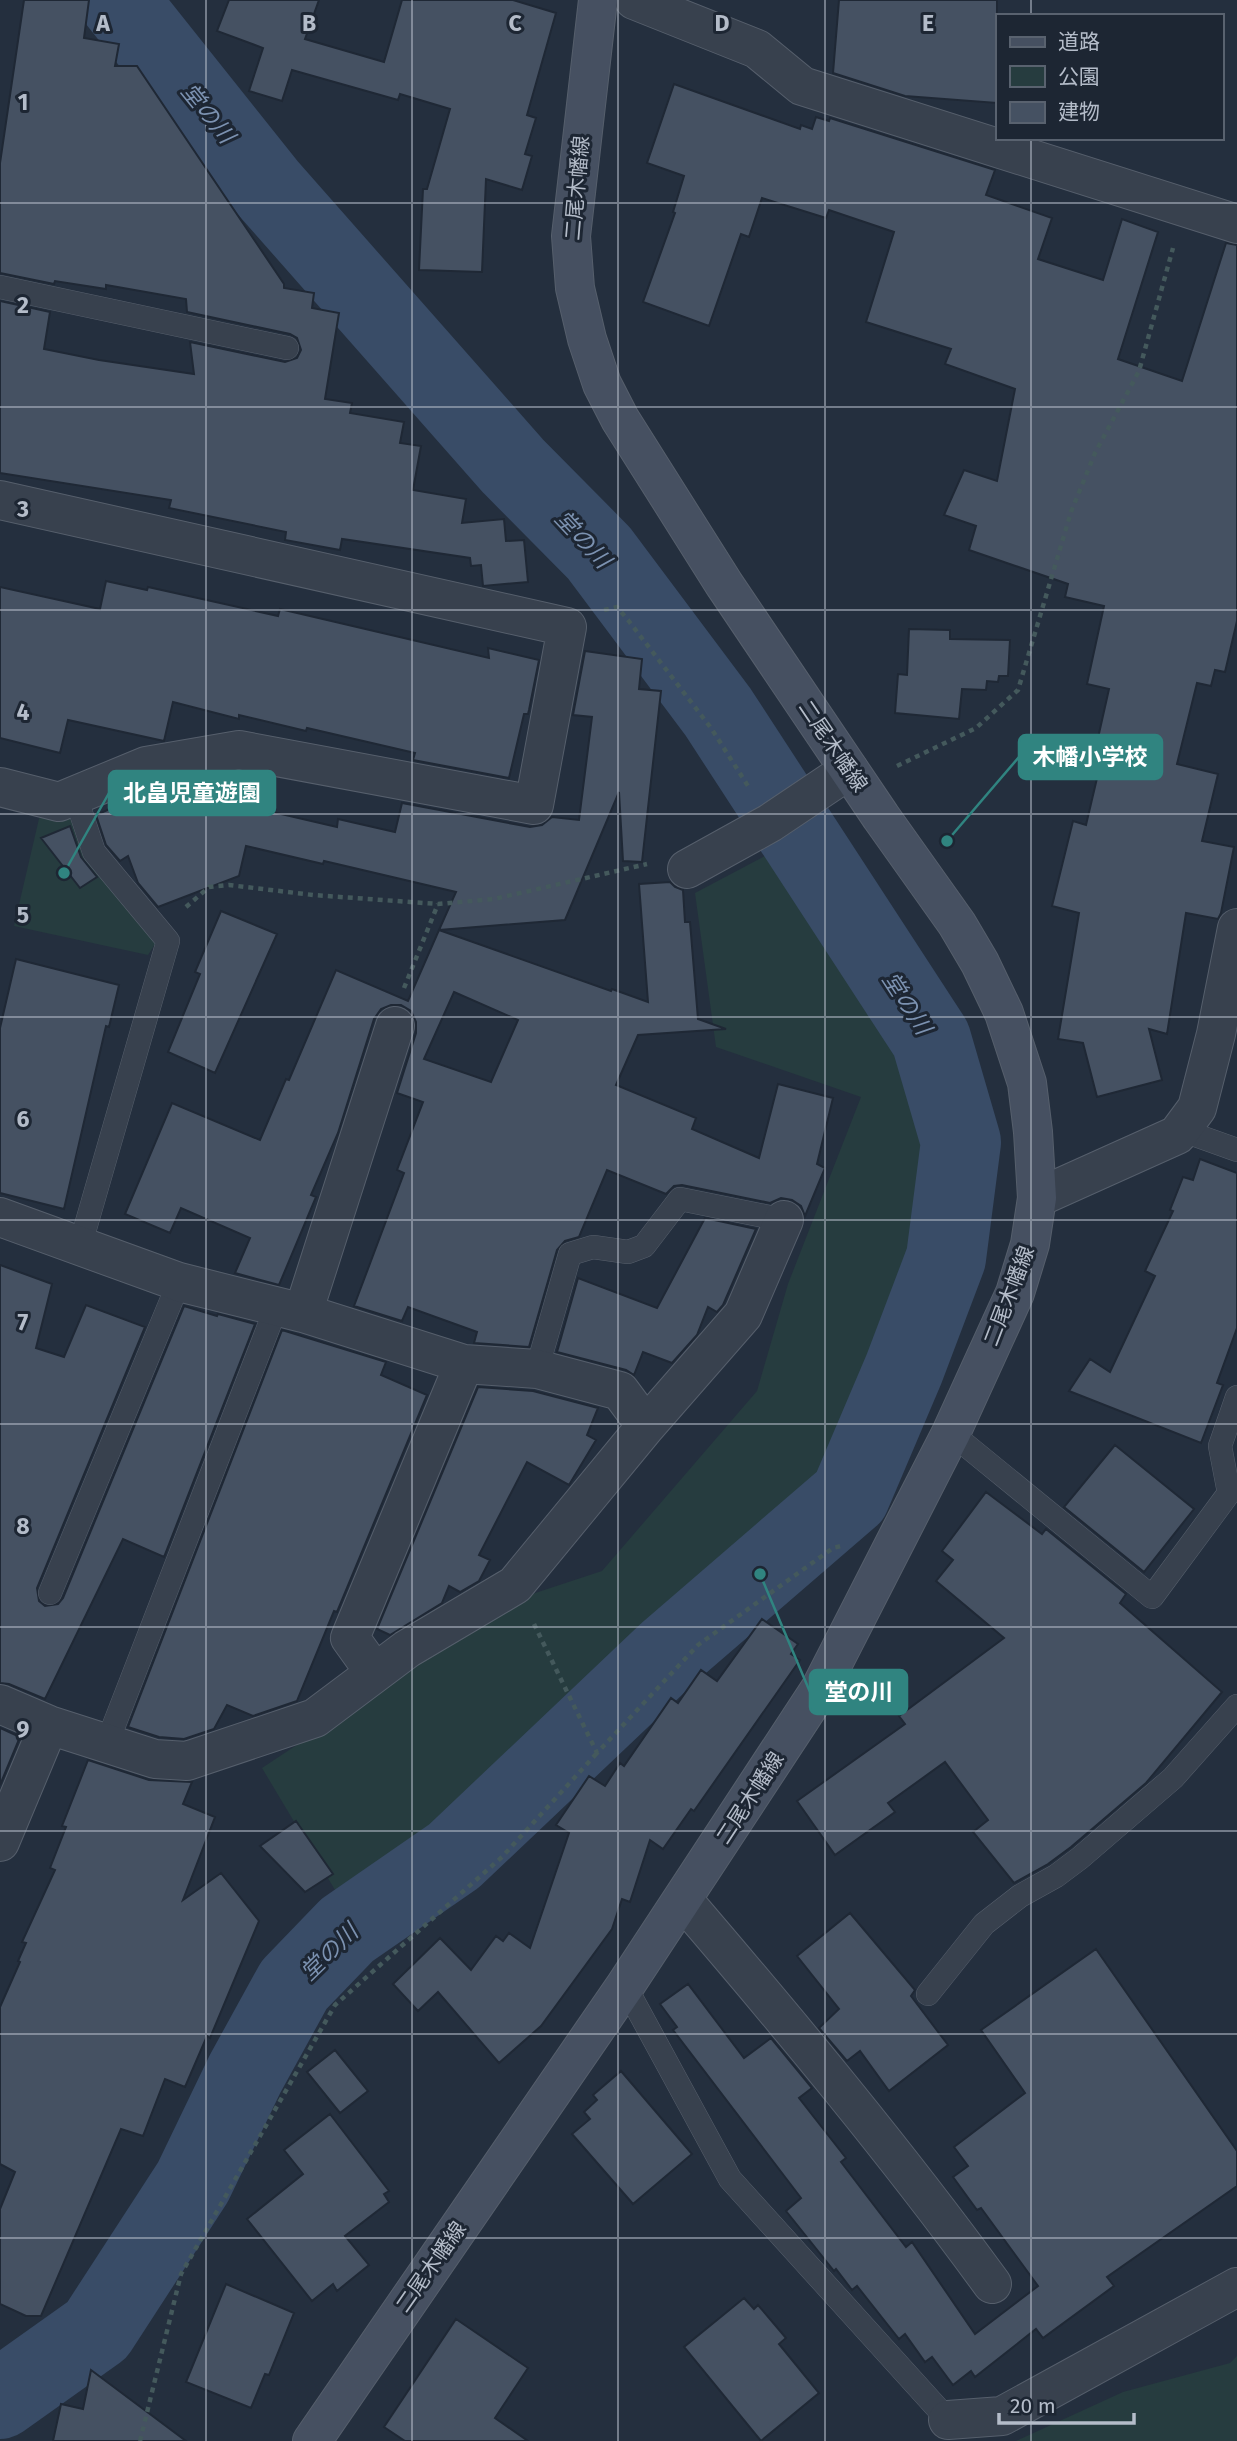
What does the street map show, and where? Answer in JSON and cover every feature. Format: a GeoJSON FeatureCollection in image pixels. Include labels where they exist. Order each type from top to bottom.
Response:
{"type":"FeatureCollection","features":[{"type":"Feature","properties":{"kind":"main road","name":"二尾木幡線"},"geometry":{"type":"LineString","coordinates":[[313,2441],[684,1900],[820,1689],[951,1433],[1015,1293],[1030,1244],[1037,1198],[1027,1083],[1004,1013],[981,963],[957,924],[835,779],[724,584],[620,419],[602,384],[587,339],[575,288],[571,236],[598,0]]}},
{"type":"Feature","properties":{"kind":"street"},"geometry":{"type":"LineString","coordinates":[[634,0],[757,49],[802,86],[1237,224]]}},
{"type":"Feature","properties":{"kind":"street"},"geometry":{"type":"LineString","coordinates":[[0,500],[567,627],[534,805],[239,750],[146,765],[59,802],[0,787]]}},
{"type":"Feature","properties":{"kind":"street"},"geometry":{"type":"LineString","coordinates":[[687,869],[772,822],[835,779]]}},
{"type":"Feature","properties":{"kind":"street"},"geometry":{"type":"LineString","coordinates":[[1037,1198],[1177,1135],[1181,1130],[1197,1108],[1227,1036],[1237,928]]}},
{"type":"Feature","properties":{"kind":"street"},"geometry":{"type":"LineString","coordinates":[[289,1310],[395,1026]]}},
{"type":"Feature","properties":{"kind":"street"},"geometry":{"type":"LineString","coordinates":[[0,1217],[179,1282],[289,1310],[464,1364],[537,1369],[620,1391],[646,1426]]}},
{"type":"Feature","properties":{"kind":"street"},"geometry":{"type":"LineString","coordinates":[[0,1704],[49,1725],[155,1759],[187,1761],[315,1718],[407,1649],[515,1585],[646,1426],[743,1315],[784,1220]]}},
{"type":"Feature","properties":{"kind":"street"},"geometry":{"type":"LineString","coordinates":[[375,1673],[350,1638],[464,1364]]}},
{"type":"Feature","properties":{"kind":"street"},"geometry":{"type":"LineString","coordinates":[[0,1842],[49,1725]]}},
{"type":"Feature","properties":{"kind":"street"},"geometry":{"type":"LineString","coordinates":[[684,1900],[854,2105],[940,2213],[992,2284]]}},
{"type":"Feature","properties":{"kind":"street"},"geometry":{"type":"LineString","coordinates":[[948,2420],[1002,2416],[1237,2287]]}},
{"type":"Feature","properties":{"kind":"lane"},"geometry":{"type":"LineString","coordinates":[[0,287],[288,348]]}},
{"type":"Feature","properties":{"kind":"lane"},"geometry":{"type":"LineString","coordinates":[[75,795],[94,852],[168,941],[80,1246]]}},
{"type":"Feature","properties":{"kind":"lane"},"geometry":{"type":"LineString","coordinates":[[1181,1130],[1237,1150]]}},
{"type":"Feature","properties":{"kind":"lane"},"geometry":{"type":"LineString","coordinates":[[537,1369],[570,1254],[593,1247],[628,1252],[644,1246],[680,1199],[784,1220]]}},
{"type":"Feature","properties":{"kind":"lane"},"geometry":{"type":"LineString","coordinates":[[50,1593],[179,1282]]}},
{"type":"Feature","properties":{"kind":"lane"},"geometry":{"type":"LineString","coordinates":[[107,1743],[289,1310]]}},
{"type":"Feature","properties":{"kind":"lane"},"geometry":{"type":"LineString","coordinates":[[951,1433],[1152,1597],[1229,1493],[1220,1446],[1237,1397]]}},
{"type":"Feature","properties":{"kind":"lane"},"geometry":{"type":"LineString","coordinates":[[928,1994],[984,1924],[1020,1896],[1056,1876],[1080,1858],[1172,1778],[1237,1706]]}},
{"type":"Feature","properties":{"kind":"lane"},"geometry":{"type":"LineString","coordinates":[[625,1986],[730,2179],[948,2420]]}},
{"type":"Feature","properties":{"kind":"path"},"geometry":{"type":"LineString","coordinates":[[887,771],[976,729],[1018,690],[1072,512],[1096,453],[1139,371],[1184,207]]}},
{"type":"Feature","properties":{"kind":"path"},"geometry":{"type":"LineString","coordinates":[[598,612],[617,607],[628,620],[711,728],[772,822]]}},
{"type":"Feature","properties":{"kind":"path"},"geometry":{"type":"LineString","coordinates":[[160,933],[209,887],[229,886],[438,904],[494,899],[649,863],[669,861],[687,869]]}},
{"type":"Feature","properties":{"kind":"path"},"geometry":{"type":"LineString","coordinates":[[395,1026],[401,996],[438,904]]}},
{"type":"Feature","properties":{"kind":"path"},"geometry":{"type":"LineString","coordinates":[[140,2441],[181,2274],[335,2005],[502,1857],[698,1645],[833,1548],[903,1529]]}},
{"type":"Feature","properties":{"kind":"path"},"geometry":{"type":"LineString","coordinates":[[515,1585],[597,1753]]}},
{"type":"Feature","properties":{"kind":"green space"},"geometry":{"type":"Polygon","coordinates":[[[42,806],[70,806],[157,941],[148,955],[14,926],[42,806]]]}},
{"type":"Feature","properties":{"kind":"green space"},"geometry":{"type":"Polygon","coordinates":[[[784,846],[911,1053],[941,1146],[927,1253],[827,1482],[447,1838],[344,1905],[262,1768],[517,1599],[602,1571],[757,1391],[788,1284],[861,1097],[716,1047],[695,893],[784,846]]]}},
{"type":"Feature","properties":{"kind":"green space"},"geometry":{"type":"Polygon","coordinates":[[[1237,2356],[1237,2441],[1016,2441],[1123,2392],[1230,2363],[1237,2356]]]}},
{"type":"Feature","properties":{"kind":"building"},"geometry":{"type":"Polygon","coordinates":[[[24,0],[89,0],[84,38],[119,44],[115,66],[137,66],[284,284],[284,288],[314,293],[312,308],[339,313],[325,399],[352,403],[350,413],[404,422],[400,443],[421,446],[413,490],[466,499],[462,523],[504,519],[506,541],[524,540],[528,582],[483,586],[481,565],[471,566],[470,558],[342,539],[340,550],[285,540],[286,532],[169,508],[171,500],[0,473],[0,301],[50,312],[44,349],[99,360],[194,374],[190,342],[285,362],[297,358],[301,350],[297,338],[290,334],[187,312],[186,299],[106,285],[106,289],[55,281],[54,284],[0,273],[0,163],[24,0]]]}},
{"type":"Feature","properties":{"kind":"building"},"geometry":{"type":"Polygon","coordinates":[[[229,0],[319,0],[305,39],[384,62],[402,0],[513,0],[556,13],[527,115],[536,118],[525,154],[532,156],[522,190],[486,179],[482,272],[419,270],[423,189],[427,189],[450,109],[400,94],[398,100],[292,70],[282,101],[249,91],[263,48],[217,31],[229,0]]]}},
{"type":"Feature","properties":{"kind":"building"},"geometry":{"type":"Polygon","coordinates":[[[839,0],[997,0],[996,103],[905,96],[833,73],[839,0]]]}},
{"type":"Feature","properties":{"kind":"building"},"geometry":{"type":"Polygon","coordinates":[[[674,84],[800,129],[801,125],[812,129],[816,117],[829,121],[830,118],[995,170],[986,195],[1052,218],[1038,259],[1103,280],[1122,219],[1158,232],[1118,359],[1182,381],[1226,243],[1237,245],[1237,621],[1225,672],[1215,670],[1211,686],[1197,683],[1177,764],[1218,774],[1202,841],[1234,847],[1218,919],[1186,913],[1167,1034],[1149,1029],[1162,1080],[1097,1097],[1083,1043],[1058,1039],[1079,913],[1052,906],[1073,821],[1086,825],[1106,740],[1098,738],[1109,689],[1087,684],[1104,606],[1065,597],[1068,584],[969,550],[976,526],[944,515],[964,470],[997,481],[1015,389],[945,364],[951,349],[866,322],[894,232],[829,210],[826,218],[762,198],[749,237],[741,234],[709,326],[643,302],[675,213],[673,212],[684,176],[647,163],[674,84]]]}},
{"type":"Feature","properties":{"kind":"building"},"geometry":{"type":"Polygon","coordinates":[[[106,581],[147,590],[148,587],[278,616],[280,609],[489,658],[488,648],[539,660],[528,714],[524,714],[509,778],[413,760],[415,753],[307,728],[306,731],[239,715],[239,719],[173,702],[164,741],[68,720],[60,753],[0,738],[0,587],[100,609],[106,581]]]}},
{"type":"Feature","properties":{"kind":"building"},"geometry":{"type":"Polygon","coordinates":[[[909,629],[950,630],[950,639],[1010,640],[1008,676],[999,676],[998,682],[987,681],[986,690],[962,689],[959,719],[895,713],[898,674],[907,675],[909,629]]]}},
{"type":"Feature","properties":{"kind":"building"},"geometry":{"type":"Polygon","coordinates":[[[585,651],[642,659],[639,689],[661,691],[642,862],[623,861],[619,792],[565,920],[439,930],[456,892],[246,846],[239,876],[158,907],[138,883],[128,856],[120,861],[106,845],[96,815],[110,809],[109,805],[152,787],[173,784],[256,803],[255,808],[337,827],[338,819],[395,832],[402,803],[530,827],[542,825],[552,817],[579,820],[592,717],[573,715],[585,651]]]}},
{"type":"Feature","properties":{"kind":"building"},"geometry":{"type":"Polygon","coordinates":[[[70,826],[81,857],[97,877],[80,888],[41,838],[70,826]]]}},
{"type":"Feature","properties":{"kind":"building"},"geometry":{"type":"Polygon","coordinates":[[[670,882],[683,890],[685,922],[690,922],[698,1019],[726,1029],[638,1035],[616,1085],[696,1118],[692,1129],[759,1158],[778,1084],[833,1098],[817,1164],[825,1168],[805,1216],[801,1206],[792,1200],[781,1198],[770,1203],[682,1185],[674,1186],[666,1194],[607,1170],[579,1237],[565,1241],[557,1250],[529,1347],[474,1343],[477,1332],[408,1307],[402,1321],[354,1306],[404,1173],[397,1170],[423,1102],[397,1093],[416,1033],[416,1022],[411,1011],[401,1005],[381,1009],[374,1019],[338,1133],[311,1195],[316,1197],[279,1285],[235,1273],[250,1238],[181,1208],[170,1233],[125,1214],[172,1103],[260,1140],[336,970],[408,1001],[439,930],[648,1002],[639,884],[670,882]],[[454,992],[424,1059],[491,1082],[518,1020],[454,992]]]}},
{"type":"Feature","properties":{"kind":"building"},"geometry":{"type":"Polygon","coordinates":[[[221,911],[277,934],[215,1073],[168,1052],[200,974],[195,972],[221,911]]]}},
{"type":"Feature","properties":{"kind":"building"},"geometry":{"type":"Polygon","coordinates":[[[16,959],[119,985],[109,1027],[106,1026],[64,1209],[0,1193],[0,1028],[16,959]]]}},
{"type":"Feature","properties":{"kind":"building"},"geometry":{"type":"Polygon","coordinates":[[[1200,1159],[1237,1173],[1237,1328],[1217,1383],[1223,1385],[1201,1443],[1069,1391],[1090,1359],[1110,1372],[1155,1276],[1145,1271],[1173,1211],[1170,1210],[1183,1177],[1193,1180],[1200,1159]]]}},
{"type":"Feature","properties":{"kind":"building"},"geometry":{"type":"Polygon","coordinates":[[[705,1218],[756,1229],[723,1305],[717,1312],[708,1307],[697,1335],[672,1363],[643,1352],[634,1375],[626,1370],[557,1352],[578,1278],[657,1308],[705,1218]]]}},
{"type":"Feature","properties":{"kind":"building"},"geometry":{"type":"Polygon","coordinates":[[[0,1265],[52,1284],[36,1348],[64,1357],[86,1305],[145,1327],[37,1588],[39,1601],[45,1606],[58,1604],[63,1598],[184,1306],[255,1324],[164,1557],[123,1539],[45,1699],[0,1683],[0,1265]]]}},
{"type":"Feature","properties":{"kind":"building"},"geometry":{"type":"Polygon","coordinates":[[[282,1330],[386,1362],[381,1375],[427,1395],[297,1701],[253,1716],[227,1705],[214,1729],[184,1739],[159,1737],[128,1727],[282,1330]]]}},
{"type":"Feature","properties":{"kind":"building"},"geometry":{"type":"Polygon","coordinates":[[[478,1387],[533,1391],[598,1408],[587,1435],[596,1440],[569,1485],[527,1462],[479,1555],[490,1560],[479,1581],[460,1592],[449,1586],[442,1603],[390,1635],[377,1629],[478,1387]]]}},
{"type":"Feature","properties":{"kind":"building"},"geometry":{"type":"Polygon","coordinates":[[[1115,1445],[1194,1509],[1144,1572],[1064,1507],[1115,1445]]]}},
{"type":"Feature","properties":{"kind":"building"},"geometry":{"type":"Polygon","coordinates":[[[986,1492],[1042,1534],[1046,1529],[1126,1594],[1120,1603],[1222,1692],[1146,1783],[1071,1847],[1014,1883],[973,1832],[988,1820],[945,1762],[888,1803],[895,1812],[835,1855],[797,1801],[905,1724],[899,1716],[1004,1638],[936,1581],[953,1560],[942,1551],[986,1492]]]}},
{"type":"Feature","properties":{"kind":"building"},"geometry":{"type":"Polygon","coordinates":[[[762,1619],[798,1644],[791,1654],[800,1660],[694,1811],[691,1809],[663,1849],[650,1840],[630,1902],[622,1899],[612,1929],[541,2026],[499,2063],[438,1992],[418,2011],[393,1984],[440,1938],[471,1970],[496,1936],[503,1941],[509,1933],[530,1948],[569,1833],[556,1825],[589,1776],[605,1786],[620,1763],[624,1766],[671,1698],[678,1703],[701,1670],[717,1681],[762,1619]]]}},
{"type":"Feature","properties":{"kind":"building"},"geometry":{"type":"Polygon","coordinates":[[[0,1728],[20,1737],[0,1785],[0,1728]]]}},
{"type":"Feature","properties":{"kind":"building"},"geometry":{"type":"Polygon","coordinates":[[[88,1760],[149,1780],[192,1782],[183,1804],[215,1817],[183,1900],[221,1873],[259,1921],[210,2038],[207,2036],[185,2087],[165,2079],[143,2136],[121,2129],[41,2316],[26,2316],[0,2304],[0,2209],[15,2172],[0,2164],[0,2007],[20,1962],[18,1961],[26,1943],[22,1942],[55,1870],[50,1868],[66,1827],[62,1826],[88,1760]]]}},
{"type":"Feature","properties":{"kind":"building"},"geometry":{"type":"Polygon","coordinates":[[[296,1821],[333,1874],[305,1892],[260,1846],[296,1821]]]}},
{"type":"Feature","properties":{"kind":"building"},"geometry":{"type":"Polygon","coordinates":[[[850,1913],[915,1990],[911,1996],[948,2045],[889,2091],[860,2051],[847,2061],[819,2028],[839,2009],[797,1956],[850,1913]]]}},
{"type":"Feature","properties":{"kind":"building"},"geometry":{"type":"Polygon","coordinates":[[[1096,1949],[1237,2151],[1237,2186],[1107,2277],[1114,2286],[1043,2338],[1036,2329],[975,2377],[971,2371],[953,2385],[932,2357],[925,2362],[905,2334],[899,2339],[857,2286],[852,2290],[836,2269],[834,2271],[786,2211],[801,2198],[673,2030],[677,2027],[660,2004],[688,1984],[744,2058],[771,2038],[812,2088],[799,2098],[846,2158],[841,2162],[906,2247],[912,2242],[975,2334],[1038,2286],[981,2208],[977,2210],[953,2177],[968,2166],[954,2147],[1025,2093],[981,2030],[1096,1949]]]}},
{"type":"Feature","properties":{"kind":"building"},"geometry":{"type":"Polygon","coordinates":[[[335,2050],[368,2091],[340,2113],[307,2072],[335,2050]]]}},
{"type":"Feature","properties":{"kind":"building"},"geometry":{"type":"Polygon","coordinates":[[[621,2071],[692,2154],[633,2204],[572,2134],[590,2119],[584,2112],[597,2100],[593,2095],[621,2071]]]}},
{"type":"Feature","properties":{"kind":"building"},"geometry":{"type":"Polygon","coordinates":[[[330,2114],[389,2191],[384,2194],[389,2202],[345,2236],[369,2265],[337,2291],[333,2284],[312,2301],[247,2219],[303,2174],[284,2150],[330,2114]]]}},
{"type":"Feature","properties":{"kind":"building"},"geometry":{"type":"Polygon","coordinates":[[[226,2284],[294,2313],[269,2375],[265,2374],[251,2408],[186,2382],[226,2284]]]}},
{"type":"Feature","properties":{"kind":"building"},"geometry":{"type":"Polygon","coordinates":[[[744,2298],[754,2309],[758,2305],[786,2338],[779,2344],[819,2393],[761,2441],[684,2347],[744,2298]]]}},
{"type":"Feature","properties":{"kind":"building"},"geometry":{"type":"Polygon","coordinates":[[[456,2319],[528,2368],[495,2418],[528,2441],[405,2441],[384,2427],[456,2319]]]}},
{"type":"Feature","properties":{"kind":"building"},"geometry":{"type":"Polygon","coordinates":[[[91,2370],[186,2441],[53,2441],[61,2404],[83,2409],[91,2370]]]}},
{"type":"Feature","properties":{"kind":"waterway","name":"堂の川"},"geometry":{"type":"LineString","coordinates":[[0,2399],[97,2330],[193,2182],[245,2074],[294,1985],[347,1930],[454,1856],[668,1653],[850,1496],[904,1369],[946,1258],[961,1142],[931,1039],[718,712],[599,553],[513,466],[267,187],[118,0]]}},
{"type":"Feature","properties":{"kind":"place","name":"木幡小学校"},"geometry":{"type":"Point","coordinates":[947,841]}},
{"type":"Feature","properties":{"kind":"place","name":"北畠児童遊園"},"geometry":{"type":"Point","coordinates":[64,873]}},
{"type":"Feature","properties":{"kind":"place","name":"堂の川"},"geometry":{"type":"Point","coordinates":[760,1574]}}]}
